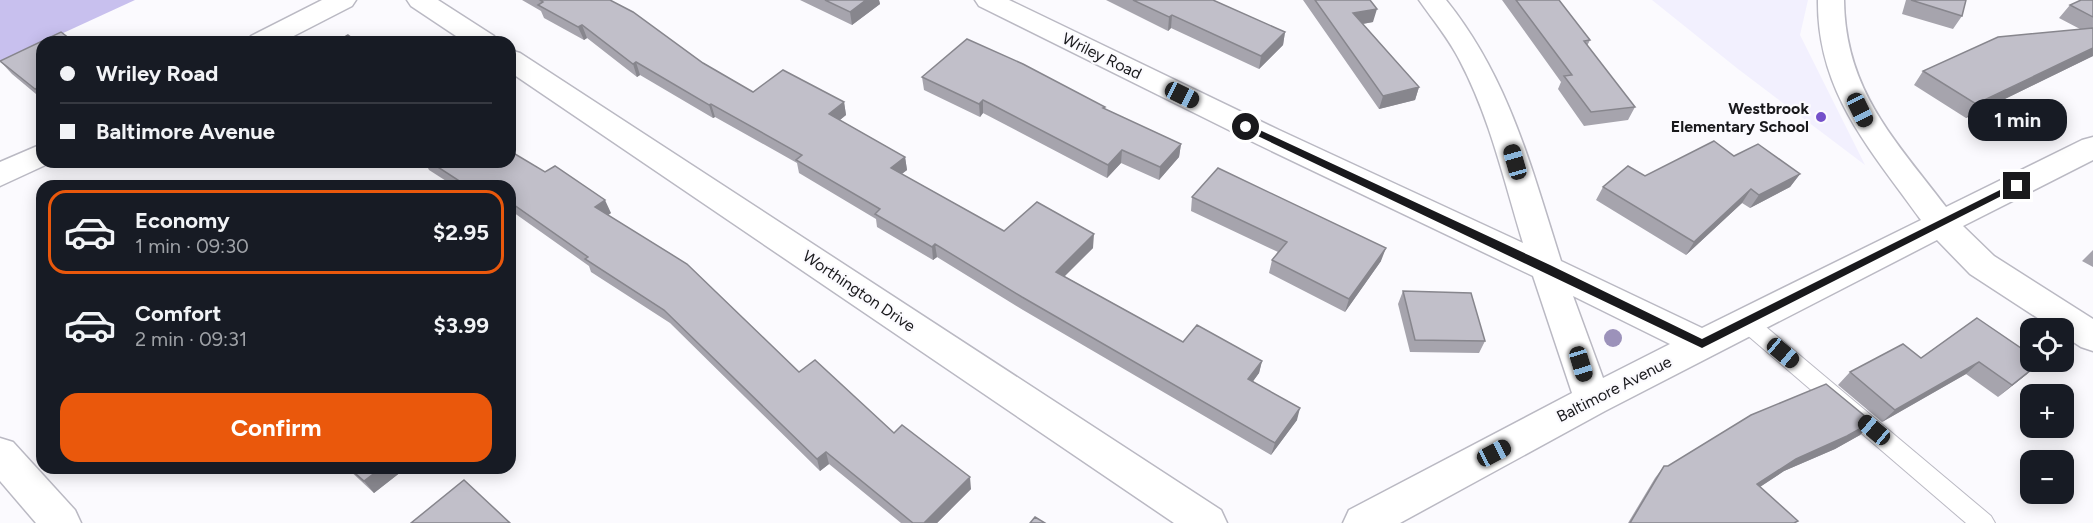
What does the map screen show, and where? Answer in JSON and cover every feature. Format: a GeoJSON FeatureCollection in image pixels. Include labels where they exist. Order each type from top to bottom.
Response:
{"type":"FeatureCollection","features":[{"type":"Feature","properties":{"kind":"street"},"geometry":{"type":"LineString","coordinates":[[273,36],[343,0]]}},
{"type":"Feature","properties":{"kind":"street"},"geometry":{"type":"LineString","coordinates":[[420,0],[475,36]]}},
{"type":"Feature","properties":{"kind":"street","name":"Wriley Road"},"geometry":{"type":"LineString","coordinates":[[988,0],[1268,137],[1702,344]]}},
{"type":"Feature","properties":{"kind":"street"},"geometry":{"type":"LineString","coordinates":[[1432,0],[1477,64],[1503,124],[1546,268],[1592,400]]}},
{"type":"Feature","properties":{"kind":"street"},"geometry":{"type":"LineString","coordinates":[[1831,0],[1831,30],[1845,80],[1867,124],[1941,224],[1982,265],[2093,337]]}},
{"type":"Feature","properties":{"kind":"street","name":"Worthington Drive"},"geometry":{"type":"LineString","coordinates":[[516,63],[1207,523]]}},
{"type":"Feature","properties":{"kind":"street","name":"Baltimore Avenue"},"geometry":{"type":"LineString","coordinates":[[1393,517],[1592,400],[2093,147]]}},
{"type":"Feature","properties":{"kind":"street"},"geometry":{"type":"LineString","coordinates":[[0,176],[36,157]]}},
{"type":"Feature","properties":{"kind":"street"},"geometry":{"type":"LineString","coordinates":[[0,454],[61,523]]}},
{"type":"Feature","properties":{"kind":"lane"},"geometry":{"type":"LineString","coordinates":[[1746,322],[1983,523]]}},
{"type":"Feature","properties":{"kind":"shaded area"},"geometry":{"type":"Polygon","coordinates":[[[0,0],[135,0],[57,36],[36,36],[36,45],[0,62],[0,0]]]}},
{"type":"Feature","properties":{"kind":"shaded area","name":"Westbrook Elementary School"},"geometry":{"type":"Polygon","coordinates":[[[1652,0],[1808,0],[1800,35],[1865,165],[1738,69],[1652,0]]]}},
{"type":"Feature","properties":{"kind":"building"},"geometry":{"type":"Polygon","coordinates":[[[540,0],[610,0],[633,12],[703,63],[753,92],[783,70],[844,102],[829,114],[905,157],[891,168],[1004,231],[1037,202],[1094,234],[1056,272],[1183,342],[1197,325],[1262,361],[1248,379],[1300,408],[1275,443],[935,244],[932,247],[875,214],[880,209],[796,160],[802,155],[711,104],[709,105],[636,62],[633,64],[582,25],[578,27],[538,5],[543,2],[540,0]]]}},
{"type":"Feature","properties":{"kind":"building"},"geometry":{"type":"Polygon","coordinates":[[[825,0],[866,0],[850,12],[825,0]]]}},
{"type":"Feature","properties":{"kind":"building"},"geometry":{"type":"Polygon","coordinates":[[[1133,0],[1213,0],[1285,32],[1261,56],[1172,15],[1169,17],[1133,0]]]}},
{"type":"Feature","properties":{"kind":"building"},"geometry":{"type":"Polygon","coordinates":[[[1315,0],[1370,0],[1377,9],[1353,13],[1419,87],[1383,96],[1315,0]]]}},
{"type":"Feature","properties":{"kind":"building"},"geometry":{"type":"Polygon","coordinates":[[[1516,0],[1559,0],[1590,40],[1584,41],[1635,107],[1591,112],[1564,76],[1572,75],[1516,0]]]}},
{"type":"Feature","properties":{"kind":"building"},"geometry":{"type":"Polygon","coordinates":[[[1911,0],[1966,0],[1962,16],[1911,0]]]}},
{"type":"Feature","properties":{"kind":"building"},"geometry":{"type":"Polygon","coordinates":[[[2081,0],[2093,0],[2093,17],[2070,5],[2081,0]]]}},
{"type":"Feature","properties":{"kind":"building"},"geometry":{"type":"Polygon","coordinates":[[[2093,28],[2093,48],[1976,104],[1923,71],[1998,37],[2093,28]]]}},
{"type":"Feature","properties":{"kind":"building"},"geometry":{"type":"Polygon","coordinates":[[[61,32],[66,36],[53,36],[61,32]]]}},
{"type":"Feature","properties":{"kind":"building"},"geometry":{"type":"Polygon","coordinates":[[[967,39],[1023,64],[1105,107],[1103,108],[1181,144],[1160,167],[1122,150],[1108,165],[983,100],[979,104],[922,77],[967,39]]]}},
{"type":"Feature","properties":{"kind":"building"},"geometry":{"type":"Polygon","coordinates":[[[36,44],[36,89],[35,89],[0,61],[36,44]]]}},
{"type":"Feature","properties":{"kind":"building"},"geometry":{"type":"Polygon","coordinates":[[[1714,141],[1734,156],[1758,144],[1800,174],[1759,195],[1751,189],[1694,242],[1603,187],[1628,166],[1645,176],[1714,141]]]}},
{"type":"Feature","properties":{"kind":"building"},"geometry":{"type":"Polygon","coordinates":[[[516,155],[545,172],[555,166],[605,200],[595,207],[687,264],[799,372],[815,360],[894,433],[902,425],[970,477],[924,523],[913,523],[826,452],[817,459],[664,310],[585,259],[588,257],[516,206],[516,180],[458,180],[439,168],[516,168],[516,155]]]}},
{"type":"Feature","properties":{"kind":"building"},"geometry":{"type":"Polygon","coordinates":[[[1218,168],[1386,248],[1349,299],[1272,260],[1287,242],[1192,197],[1218,168]]]}},
{"type":"Feature","properties":{"kind":"building"},"geometry":{"type":"Polygon","coordinates":[[[1403,291],[1471,293],[1485,341],[1415,340],[1403,291]]]}},
{"type":"Feature","properties":{"kind":"building"},"geometry":{"type":"Polygon","coordinates":[[[1977,318],[2020,347],[2020,372],[2028,372],[2012,385],[1979,362],[1895,410],[1850,372],[1903,344],[1921,358],[1977,318]]]}},
{"type":"Feature","properties":{"kind":"building"},"geometry":{"type":"Polygon","coordinates":[[[1826,384],[1872,422],[1796,459],[1757,484],[1798,521],[1794,523],[1630,523],[1664,466],[1668,466],[1751,415],[1826,384]]]}},
{"type":"Feature","properties":{"kind":"building"},"geometry":{"type":"Polygon","coordinates":[[[356,474],[373,474],[364,481],[356,474]]]}},
{"type":"Feature","properties":{"kind":"building"},"geometry":{"type":"Polygon","coordinates":[[[464,480],[510,523],[411,523],[464,480]]]}},
{"type":"Feature","properties":{"kind":"building"},"geometry":{"type":"Polygon","coordinates":[[[1035,517],[1045,523],[1030,523],[1035,517]]]}},
{"type":"Feature","properties":{"kind":"place","name":"Westbrook Elementary School"},"geometry":{"type":"Point","coordinates":[1821,117]}},
{"type":"Feature","properties":{"kind":"route"},"geometry":{"type":"LineString","coordinates":[[1246,127],[1702,344],[2017,186]]}}]}
